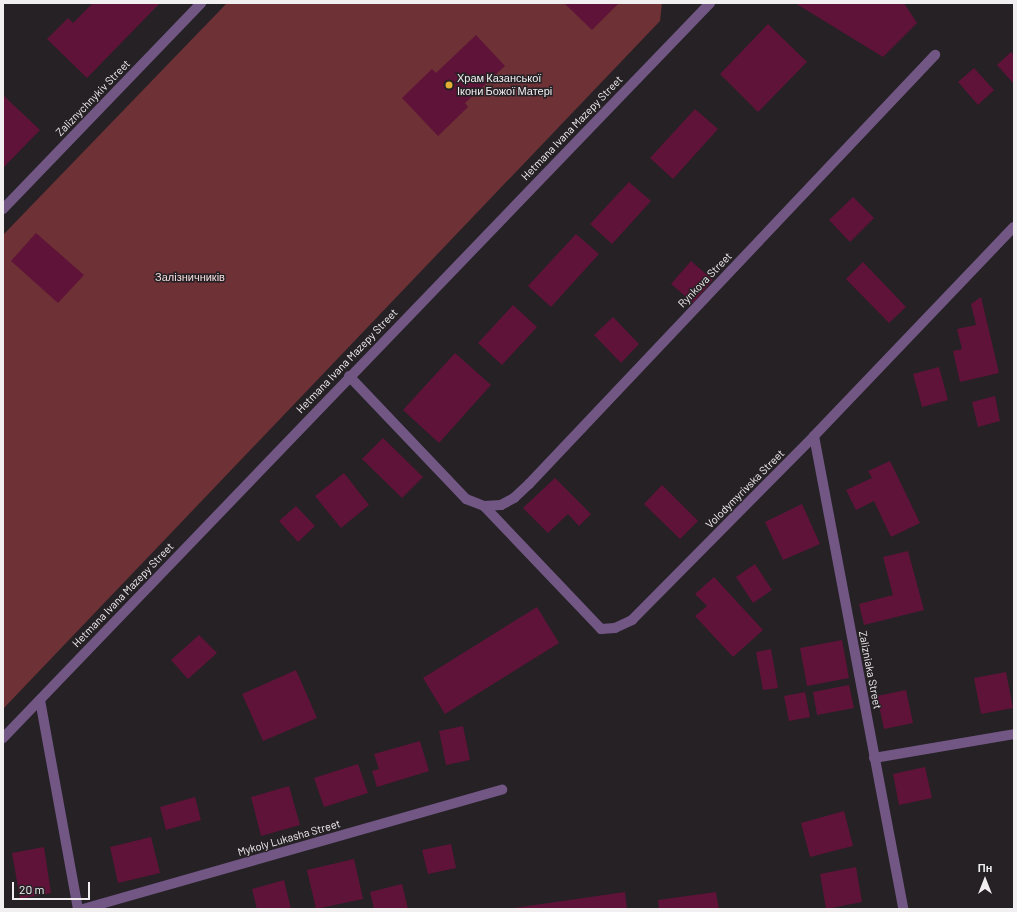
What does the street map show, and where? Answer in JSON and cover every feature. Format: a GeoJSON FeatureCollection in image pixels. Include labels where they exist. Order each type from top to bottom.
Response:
{"type":"FeatureCollection","features":[{"type":"Feature","properties":{"kind":"street","name":"Zaliznychnykiv Street"},"geometry":{"type":"LineString","coordinates":[[3,209],[201,3]]}},
{"type":"Feature","properties":{"kind":"street","name":"Hetmana Ivana Mazepy Street"},"geometry":{"type":"LineString","coordinates":[[3,738],[349,376],[710,3]]}},
{"type":"Feature","properties":{"kind":"street","name":"Rynkova Street"},"geometry":{"type":"LineString","coordinates":[[484,506],[501,505],[514,498],[529,484],[935,55]]}},
{"type":"Feature","properties":{"kind":"street","name":"Volodymyrivska Street"},"geometry":{"type":"LineString","coordinates":[[484,506],[601,629],[615,628],[632,620],[814,436],[1014,227]]}},
{"type":"Feature","properties":{"kind":"street"},"geometry":{"type":"LineString","coordinates":[[349,376],[466,499],[484,506]]}},
{"type":"Feature","properties":{"kind":"street","name":"Zalizniaka Street"},"geometry":{"type":"LineString","coordinates":[[814,436],[903,909]]}},
{"type":"Feature","properties":{"kind":"street"},"geometry":{"type":"LineString","coordinates":[[40,700],[78,909]]}},
{"type":"Feature","properties":{"kind":"street"},"geometry":{"type":"LineString","coordinates":[[874,758],[1014,734]]}},
{"type":"Feature","properties":{"kind":"street","name":"Mykoly Lukasha Street"},"geometry":{"type":"LineString","coordinates":[[83,909],[502,790]]}},
{"type":"Feature","properties":{"kind":"green space","name":"Залізничників"},"geometry":{"type":"Polygon","coordinates":[[[227,3],[662,3],[660,21],[3,709],[3,235],[227,3]]]}},
{"type":"Feature","properties":{"kind":"building"},"geometry":{"type":"Polygon","coordinates":[[[93,3],[160,3],[87,78],[47,39],[68,18],[73,23],[93,3]]]}},
{"type":"Feature","properties":{"kind":"building"},"geometry":{"type":"Polygon","coordinates":[[[564,3],[619,3],[592,30],[564,3]]]}},
{"type":"Feature","properties":{"kind":"building"},"geometry":{"type":"Polygon","coordinates":[[[795,3],[904,3],[917,23],[883,57],[795,3]]]}},
{"type":"Feature","properties":{"kind":"building"},"geometry":{"type":"Polygon","coordinates":[[[768,24],[807,62],[758,112],[720,74],[768,24]]]}},
{"type":"Feature","properties":{"kind":"building","name":"Храм Казанської Ікони Божої Матері"},"geometry":{"type":"Polygon","coordinates":[[[476,35],[505,66],[465,103],[468,107],[438,136],[402,98],[432,69],[436,73],[476,35]]]}},
{"type":"Feature","properties":{"kind":"building"},"geometry":{"type":"Polygon","coordinates":[[[1011,52],[1014,55],[1014,84],[997,65],[1011,52]]]}},
{"type":"Feature","properties":{"kind":"building"},"geometry":{"type":"Polygon","coordinates":[[[974,68],[994,90],[978,105],[958,82],[974,68]]]}},
{"type":"Feature","properties":{"kind":"building"},"geometry":{"type":"Polygon","coordinates":[[[3,95],[40,130],[3,168],[3,95]]]}},
{"type":"Feature","properties":{"kind":"building"},"geometry":{"type":"Polygon","coordinates":[[[695,109],[718,129],[673,179],[650,158],[695,109]]]}},
{"type":"Feature","properties":{"kind":"building"},"geometry":{"type":"Polygon","coordinates":[[[629,182],[651,201],[612,244],[590,224],[629,182]]]}},
{"type":"Feature","properties":{"kind":"building"},"geometry":{"type":"Polygon","coordinates":[[[853,197],[874,218],[850,242],[829,220],[853,197]]]}},
{"type":"Feature","properties":{"kind":"building"},"geometry":{"type":"Polygon","coordinates":[[[36,233],[84,275],[58,303],[11,261],[36,233]]]}},
{"type":"Feature","properties":{"kind":"building"},"geometry":{"type":"Polygon","coordinates":[[[576,234],[599,254],[551,307],[528,286],[576,234]]]}},
{"type":"Feature","properties":{"kind":"building"},"geometry":{"type":"Polygon","coordinates":[[[691,261],[713,280],[693,303],[671,284],[691,261]]]}},
{"type":"Feature","properties":{"kind":"building"},"geometry":{"type":"Polygon","coordinates":[[[863,262],[906,307],[889,323],[846,279],[863,262]]]}},
{"type":"Feature","properties":{"kind":"building"},"geometry":{"type":"Polygon","coordinates":[[[981,297],[999,373],[960,382],[953,351],[962,349],[957,329],[976,325],[971,304],[981,297]]]}},
{"type":"Feature","properties":{"kind":"building"},"geometry":{"type":"Polygon","coordinates":[[[513,305],[537,327],[502,365],[478,343],[513,305]]]}},
{"type":"Feature","properties":{"kind":"building"},"geometry":{"type":"Polygon","coordinates":[[[613,317],[639,344],[621,363],[594,335],[613,317]]]}},
{"type":"Feature","properties":{"kind":"building"},"geometry":{"type":"Polygon","coordinates":[[[455,353],[491,385],[439,443],[403,410],[455,353]]]}},
{"type":"Feature","properties":{"kind":"building"},"geometry":{"type":"Polygon","coordinates":[[[939,367],[948,400],[922,407],[913,374],[939,367]]]}},
{"type":"Feature","properties":{"kind":"building"},"geometry":{"type":"Polygon","coordinates":[[[995,396],[1000,421],[978,427],[972,402],[995,396]]]}},
{"type":"Feature","properties":{"kind":"building"},"geometry":{"type":"Polygon","coordinates":[[[383,438],[423,477],[402,498],[362,459],[383,438]]]}},
{"type":"Feature","properties":{"kind":"building"},"geometry":{"type":"Polygon","coordinates":[[[890,461],[920,523],[891,537],[874,501],[856,510],[846,490],[872,478],[868,471],[890,461]]]}},
{"type":"Feature","properties":{"kind":"building"},"geometry":{"type":"Polygon","coordinates":[[[344,473],[369,505],[341,528],[315,496],[344,473]]]}},
{"type":"Feature","properties":{"kind":"building"},"geometry":{"type":"Polygon","coordinates":[[[555,478],[591,514],[579,526],[568,514],[548,533],[523,508],[555,478]]]}},
{"type":"Feature","properties":{"kind":"building"},"geometry":{"type":"Polygon","coordinates":[[[662,485],[698,521],[680,539],[644,504],[662,485]]]}},
{"type":"Feature","properties":{"kind":"building"},"geometry":{"type":"Polygon","coordinates":[[[802,504],[820,544],[783,560],[765,522],[802,504]]]}},
{"type":"Feature","properties":{"kind":"building"},"geometry":{"type":"Polygon","coordinates":[[[296,506],[315,526],[298,542],[279,521],[296,506]]]}},
{"type":"Feature","properties":{"kind":"building"},"geometry":{"type":"Polygon","coordinates":[[[908,551],[924,610],[864,625],[859,604],[893,595],[883,557],[908,551]]]}},
{"type":"Feature","properties":{"kind":"building"},"geometry":{"type":"Polygon","coordinates":[[[755,564],[772,590],[753,603],[736,577],[755,564]]]}},
{"type":"Feature","properties":{"kind":"building"},"geometry":{"type":"Polygon","coordinates":[[[714,577],[763,630],[733,657],[695,616],[707,606],[695,594],[714,577]]]}},
{"type":"Feature","properties":{"kind":"building"},"geometry":{"type":"Polygon","coordinates":[[[537,607],[559,643],[445,714],[423,678],[537,607]]]}},
{"type":"Feature","properties":{"kind":"building"},"geometry":{"type":"Polygon","coordinates":[[[199,635],[217,653],[188,679],[171,660],[199,635]]]}},
{"type":"Feature","properties":{"kind":"building"},"geometry":{"type":"Polygon","coordinates":[[[842,640],[849,678],[807,686],[800,648],[842,640]]]}},
{"type":"Feature","properties":{"kind":"building"},"geometry":{"type":"Polygon","coordinates":[[[771,649],[778,688],[763,690],[756,652],[771,649]]]}},
{"type":"Feature","properties":{"kind":"building"},"geometry":{"type":"Polygon","coordinates":[[[296,670],[317,718],[263,741],[242,694],[296,670]]]}},
{"type":"Feature","properties":{"kind":"building"},"geometry":{"type":"Polygon","coordinates":[[[1006,672],[1013,708],[981,714],[974,678],[1006,672]]]}},
{"type":"Feature","properties":{"kind":"building"},"geometry":{"type":"Polygon","coordinates":[[[849,685],[854,708],[817,715],[813,692],[849,685]]]}},
{"type":"Feature","properties":{"kind":"building"},"geometry":{"type":"Polygon","coordinates":[[[906,690],[913,723],[884,729],[877,696],[906,690]]]}},
{"type":"Feature","properties":{"kind":"building"},"geometry":{"type":"Polygon","coordinates":[[[805,692],[810,717],[789,721],[784,696],[805,692]]]}},
{"type":"Feature","properties":{"kind":"building"},"geometry":{"type":"Polygon","coordinates":[[[463,726],[470,760],[446,765],[439,731],[463,726]]]}},
{"type":"Feature","properties":{"kind":"building"},"geometry":{"type":"Polygon","coordinates":[[[420,741],[429,771],[377,787],[372,771],[379,769],[374,754],[420,741]]]}},
{"type":"Feature","properties":{"kind":"building"},"geometry":{"type":"Polygon","coordinates":[[[358,764],[368,793],[324,807],[314,778],[358,764]]]}},
{"type":"Feature","properties":{"kind":"building"},"geometry":{"type":"Polygon","coordinates":[[[925,767],[932,798],[899,805],[893,774],[925,767]]]}},
{"type":"Feature","properties":{"kind":"building"},"geometry":{"type":"Polygon","coordinates":[[[289,786],[300,825],[261,836],[251,797],[289,786]]]}},
{"type":"Feature","properties":{"kind":"building"},"geometry":{"type":"Polygon","coordinates":[[[195,797],[201,820],[166,830],[160,807],[195,797]]]}},
{"type":"Feature","properties":{"kind":"building"},"geometry":{"type":"Polygon","coordinates":[[[844,811],[853,846],[810,857],[801,823],[844,811]]]}},
{"type":"Feature","properties":{"kind":"building"},"geometry":{"type":"Polygon","coordinates":[[[151,837],[160,873],[118,883],[110,847],[151,837]]]}},
{"type":"Feature","properties":{"kind":"building"},"geometry":{"type":"Polygon","coordinates":[[[451,844],[456,868],[428,874],[422,850],[451,844]]]}},
{"type":"Feature","properties":{"kind":"building"},"geometry":{"type":"Polygon","coordinates":[[[44,847],[51,893],[20,899],[12,853],[44,847]]]}},
{"type":"Feature","properties":{"kind":"building"},"geometry":{"type":"Polygon","coordinates":[[[354,859],[363,899],[316,909],[307,870],[354,859]]]}},
{"type":"Feature","properties":{"kind":"building"},"geometry":{"type":"Polygon","coordinates":[[[856,867],[862,902],[826,909],[820,874],[856,867]]]}},
{"type":"Feature","properties":{"kind":"building"},"geometry":{"type":"Polygon","coordinates":[[[284,880],[291,909],[257,909],[252,889],[284,880]]]}},
{"type":"Feature","properties":{"kind":"building"},"geometry":{"type":"Polygon","coordinates":[[[402,884],[408,909],[374,909],[370,892],[402,884]]]}},
{"type":"Feature","properties":{"kind":"building"},"geometry":{"type":"Polygon","coordinates":[[[625,892],[627,909],[514,909],[514,908],[625,892]]]}},
{"type":"Feature","properties":{"kind":"building"},"geometry":{"type":"Polygon","coordinates":[[[716,892],[719,909],[659,909],[658,900],[716,892]]]}},
{"type":"Feature","properties":{"kind":"place","name":"Храм Казанської Ікони Божої Матері"},"geometry":{"type":"Point","coordinates":[449,85]}}]}
